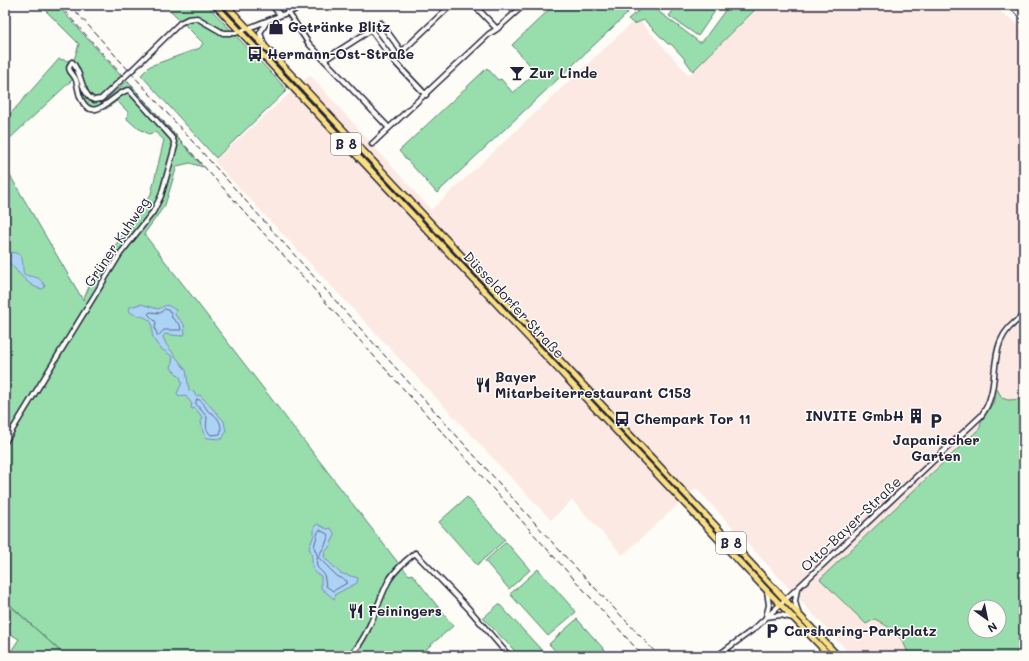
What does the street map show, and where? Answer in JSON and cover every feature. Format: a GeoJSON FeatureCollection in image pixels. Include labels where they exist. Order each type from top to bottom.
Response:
{"type":"FeatureCollection","features":[{"type":"Feature","properties":{"kind":"main road","name":"Düsseldorfer Straße"},"geometry":{"type":"LineString","coordinates":[[215,5],[830,656]]}},
{"type":"Feature","properties":{"kind":"main road","name":"Düsseldorfer Straße"},"geometry":{"type":"LineString","coordinates":[[226,5],[838,656]]}},
{"type":"Feature","properties":{"kind":"main road"},"geometry":{"type":"LineString","coordinates":[[500,307],[504,302]]}},
{"type":"Feature","properties":{"kind":"main road"},"geometry":{"type":"LineString","coordinates":[[631,446],[636,441]]}},
{"type":"Feature","properties":{"kind":"street"},"geometry":{"type":"LineString","coordinates":[[272,5],[280,15]]}},
{"type":"Feature","properties":{"kind":"street"},"geometry":{"type":"LineString","coordinates":[[241,32],[267,20],[307,5]]}},
{"type":"Feature","properties":{"kind":"street"},"geometry":{"type":"LineString","coordinates":[[393,60],[451,5]]}},
{"type":"Feature","properties":{"kind":"street"},"geometry":{"type":"LineString","coordinates":[[474,5],[497,30]]}},
{"type":"Feature","properties":{"kind":"street"},"geometry":{"type":"LineString","coordinates":[[372,144],[426,95],[489,34],[497,30],[524,5]]}},
{"type":"Feature","properties":{"kind":"street"},"geometry":{"type":"LineString","coordinates":[[288,12],[304,38],[389,128]]}},
{"type":"Feature","properties":{"kind":"street","name":"Grüner Kuhweg"},"geometry":{"type":"LineString","coordinates":[[5,442],[120,254],[153,212],[163,191],[175,146],[173,139],[129,90],[124,91],[102,108],[94,108],[86,105],[81,98],[76,79],[69,72],[69,67],[72,62],[76,66],[87,95],[94,100],[101,99],[180,23],[188,18],[197,18],[223,33],[241,32]]}},
{"type":"Feature","properties":{"kind":"street"},"geometry":{"type":"LineString","coordinates":[[265,47],[260,33],[267,20]]}},
{"type":"Feature","properties":{"kind":"street"},"geometry":{"type":"LineString","coordinates":[[324,60],[380,23],[402,52]]}},
{"type":"Feature","properties":{"kind":"street"},"geometry":{"type":"LineString","coordinates":[[371,30],[393,60],[426,95]]}},
{"type":"Feature","properties":{"kind":"street","name":"Otto-Bayer-Straße"},"geometry":{"type":"LineString","coordinates":[[717,656],[750,632],[981,416],[987,408],[993,394],[995,357],[999,344],[1009,327],[1024,316]]}},
{"type":"Feature","properties":{"kind":"street"},"geometry":{"type":"LineString","coordinates":[[351,655],[373,622],[390,579],[404,562],[415,553],[509,656]]}},
{"type":"Feature","properties":{"kind":"street"},"geometry":{"type":"LineString","coordinates":[[797,588],[795,601],[799,614]]}},
{"type":"Feature","properties":{"kind":"street"},"geometry":{"type":"LineString","coordinates":[[767,591],[769,605],[766,617],[781,615],[793,618]]}},
{"type":"Feature","properties":{"kind":"shaded area"},"geometry":{"type":"Polygon","coordinates":[[[762,5],[991,5],[1024,28],[1024,656],[852,656],[696,488],[623,555],[572,500],[551,520],[214,161],[310,75],[431,210],[637,18],[689,75],[762,5]]]}},
{"type":"Feature","properties":{"kind":"green space"},"geometry":{"type":"Polygon","coordinates":[[[40,5],[57,5],[122,77],[105,94],[97,99],[89,92],[74,60],[79,44],[40,5]]]}},
{"type":"Feature","properties":{"kind":"green space"},"geometry":{"type":"Polygon","coordinates":[[[165,5],[207,5],[287,90],[216,158],[141,75],[150,66],[200,48],[203,43],[165,5]]]}},
{"type":"Feature","properties":{"kind":"green space"},"geometry":{"type":"Polygon","coordinates":[[[554,5],[618,5],[628,13],[437,193],[399,151],[487,68],[498,80],[501,79],[513,93],[536,72],[512,45],[554,5]]]}},
{"type":"Feature","properties":{"kind":"green space"},"geometry":{"type":"Polygon","coordinates":[[[646,5],[650,5],[699,42],[702,42],[729,5],[760,5],[693,71],[671,44],[668,44],[644,20],[634,24],[628,19],[646,5]]]}},
{"type":"Feature","properties":{"kind":"green space"},"geometry":{"type":"Polygon","coordinates":[[[677,5],[719,5],[698,36],[669,16],[677,5]]]}},
{"type":"Feature","properties":{"kind":"green space"},"geometry":{"type":"Polygon","coordinates":[[[59,59],[69,61],[67,70],[73,79],[5,143],[5,120],[59,59]]]}},
{"type":"Feature","properties":{"kind":"green space"},"geometry":{"type":"Polygon","coordinates":[[[73,68],[83,90],[92,102],[103,102],[127,81],[203,167],[190,163],[177,166],[165,205],[144,234],[399,564],[409,575],[412,574],[453,626],[418,656],[38,656],[35,653],[31,653],[8,656],[19,639],[5,631],[5,623],[9,625],[11,622],[5,616],[5,601],[61,652],[5,600],[5,167],[83,300],[94,276],[151,194],[164,140],[155,132],[149,134],[136,127],[127,119],[128,112],[117,101],[106,109],[88,105],[83,101],[70,69],[73,68]]]}},
{"type":"Feature","properties":{"kind":"green space"},"geometry":{"type":"Polygon","coordinates":[[[997,389],[1002,398],[1008,400],[1024,399],[1024,649],[1011,656],[909,656],[900,638],[892,630],[875,619],[866,624],[820,579],[980,428],[981,422],[993,403],[997,389]]]}},
{"type":"Feature","properties":{"kind":"green space"},"geometry":{"type":"Polygon","coordinates":[[[467,497],[505,540],[477,565],[439,522],[467,497]]]}},
{"type":"Feature","properties":{"kind":"green space"},"geometry":{"type":"Polygon","coordinates":[[[506,542],[530,570],[509,589],[485,561],[506,542]]]}},
{"type":"Feature","properties":{"kind":"green space"},"geometry":{"type":"Polygon","coordinates":[[[538,569],[576,612],[548,636],[510,594],[538,569]]]}},
{"type":"Feature","properties":{"kind":"green space"},"geometry":{"type":"Polygon","coordinates":[[[499,604],[547,656],[517,656],[515,651],[483,618],[499,604]]]}},
{"type":"Feature","properties":{"kind":"green space"},"geometry":{"type":"Polygon","coordinates":[[[577,619],[610,656],[560,656],[549,644],[577,619]]]}},
{"type":"Feature","properties":{"kind":"water"},"geometry":{"type":"Polygon","coordinates":[[[5,240],[9,252],[21,256],[24,274],[40,279],[45,286],[43,289],[33,286],[6,260],[5,240]]]}},
{"type":"Feature","properties":{"kind":"water"},"geometry":{"type":"Polygon","coordinates":[[[141,304],[158,309],[167,305],[176,310],[175,315],[184,324],[185,334],[181,336],[165,334],[163,337],[166,344],[186,370],[189,390],[193,391],[196,396],[200,395],[224,421],[226,432],[222,439],[207,438],[203,432],[201,422],[203,418],[195,408],[192,409],[192,404],[185,395],[179,396],[177,393],[182,383],[180,377],[171,368],[173,357],[162,349],[155,341],[152,335],[152,325],[149,319],[129,311],[130,307],[141,304]]]}},
{"type":"Feature","properties":{"kind":"water"},"geometry":{"type":"Polygon","coordinates":[[[317,524],[327,529],[331,528],[335,535],[329,548],[325,551],[324,557],[340,573],[358,578],[357,583],[336,594],[334,599],[321,588],[321,576],[316,573],[312,567],[312,556],[309,548],[314,535],[314,527],[317,524]]]}},
{"type":"Feature","properties":{"kind":"railway"},"geometry":{"type":"LineString","coordinates":[[59,5],[643,656]]}},
{"type":"Feature","properties":{"kind":"railway"},"geometry":{"type":"LineString","coordinates":[[70,5],[561,552],[659,656]]}},
{"type":"Feature","properties":{"kind":"railway"},"geometry":{"type":"LineString","coordinates":[[1007,5],[1024,22]]}},
{"type":"Feature","properties":{"kind":"place","name":"Getränke Blitz"},"geometry":{"type":"Point","coordinates":[276,27]}},
{"type":"Feature","properties":{"kind":"place","name":"Hermann-Ost-Straße"},"geometry":{"type":"Point","coordinates":[255,54]}},
{"type":"Feature","properties":{"kind":"place","name":"Zur Linde"},"geometry":{"type":"Point","coordinates":[517,73]}},
{"type":"Feature","properties":{"kind":"place","name":"Bayer Mitarbeiterrestaurant C153"},"geometry":{"type":"Point","coordinates":[483,385]}},
{"type":"Feature","properties":{"kind":"place","name":"INVITE GmbH"},"geometry":{"type":"Point","coordinates":[916,416]}},
{"type":"Feature","properties":{"kind":"place","name":"Chempark Tor 11"},"geometry":{"type":"Point","coordinates":[622,419]}},
{"type":"Feature","properties":{"kind":"place","name":"Japanischer Garten"},"geometry":{"type":"Point","coordinates":[936,421]}},
{"type":"Feature","properties":{"kind":"place","name":"Feiningers"},"geometry":{"type":"Point","coordinates":[356,611]}},
{"type":"Feature","properties":{"kind":"place","name":"Carsharing-Parkplatz"},"geometry":{"type":"Point","coordinates":[772,631]}}]}
